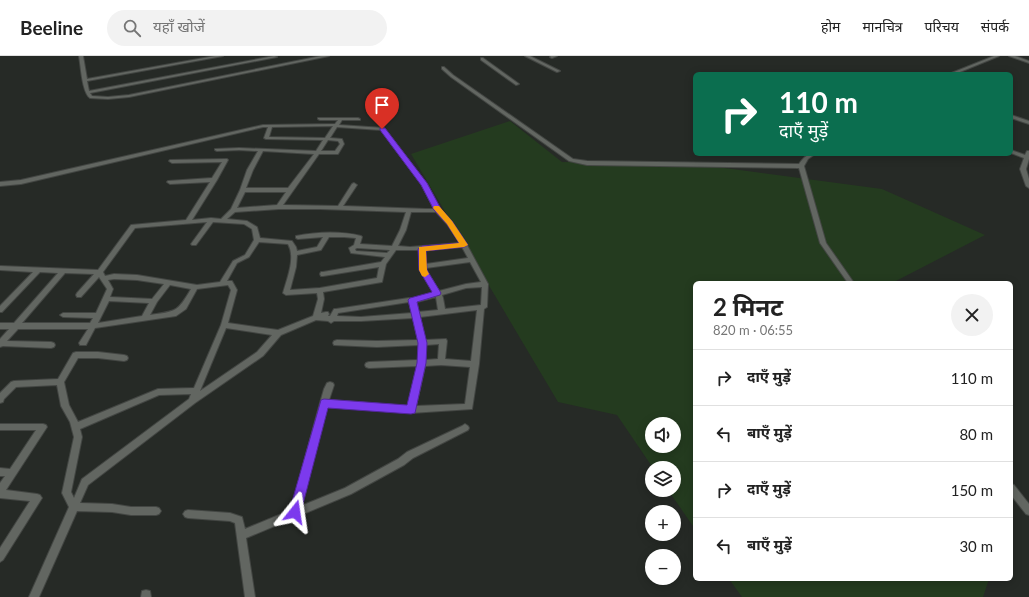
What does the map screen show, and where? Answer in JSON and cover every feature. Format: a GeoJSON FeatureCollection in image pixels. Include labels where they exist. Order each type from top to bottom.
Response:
{"type":"FeatureCollection","features":[{"type":"Feature","properties":{"kind":"street"},"geometry":{"type":"LineString","coordinates":[[81,56],[88,92],[90,97],[96,99],[122,97],[327,56]]}},
{"type":"Feature","properties":{"kind":"street"},"geometry":{"type":"LineString","coordinates":[[86,80],[221,56]]}},
{"type":"Feature","properties":{"kind":"street"},"geometry":{"type":"LineString","coordinates":[[88,92],[275,56],[281,65]]}},
{"type":"Feature","properties":{"kind":"street"},"geometry":{"type":"LineString","coordinates":[[527,56],[558,71]]}},
{"type":"Feature","properties":{"kind":"street"},"geometry":{"type":"LineString","coordinates":[[956,72],[997,56]]}},
{"type":"Feature","properties":{"kind":"street"},"geometry":{"type":"LineString","coordinates":[[1011,56],[1029,62]]}},
{"type":"Feature","properties":{"kind":"street"},"geometry":{"type":"LineString","coordinates":[[482,59],[517,84]]}},
{"type":"Feature","properties":{"kind":"street"},"geometry":{"type":"LineString","coordinates":[[443,68],[452,76],[571,160],[587,163],[801,166]]}},
{"type":"Feature","properties":{"kind":"street"},"geometry":{"type":"LineString","coordinates":[[1013,117],[1029,123]]}},
{"type":"Feature","properties":{"kind":"street"},"geometry":{"type":"LineString","coordinates":[[320,119],[358,119]]}},
{"type":"Feature","properties":{"kind":"street"},"geometry":{"type":"LineString","coordinates":[[279,207],[341,119]]}},
{"type":"Feature","properties":{"kind":"street"},"geometry":{"type":"LineString","coordinates":[[0,184],[21,182],[263,126],[270,127],[299,124],[382,129],[425,185],[437,210],[450,223],[485,284],[484,307],[481,308],[469,407],[411,410],[324,403]]}},
{"type":"Feature","properties":{"kind":"street"},"geometry":{"type":"LineString","coordinates":[[217,150],[336,153],[342,142],[328,139],[266,138],[270,127]]}},
{"type":"Feature","properties":{"kind":"street"},"geometry":{"type":"LineString","coordinates":[[222,221],[233,210],[243,190],[250,170],[261,150]]}},
{"type":"Feature","properties":{"kind":"street"},"geometry":{"type":"LineString","coordinates":[[1013,151],[1028,154],[1026,170],[1029,186]]}},
{"type":"Feature","properties":{"kind":"street"},"geometry":{"type":"LineString","coordinates":[[810,156],[806,158],[801,166],[823,243],[850,281]]}},
{"type":"Feature","properties":{"kind":"street"},"geometry":{"type":"LineString","coordinates":[[172,161],[225,160],[188,221]]}},
{"type":"Feature","properties":{"kind":"street"},"geometry":{"type":"LineString","coordinates":[[170,182],[214,180]]}},
{"type":"Feature","properties":{"kind":"street"},"geometry":{"type":"LineString","coordinates":[[340,208],[354,185]]}},
{"type":"Feature","properties":{"kind":"street"},"geometry":{"type":"LineString","coordinates":[[243,190],[290,190]]}},
{"type":"Feature","properties":{"kind":"street"},"geometry":{"type":"LineString","coordinates":[[233,210],[279,207],[437,210]]}},
{"type":"Feature","properties":{"kind":"street"},"geometry":{"type":"LineString","coordinates":[[257,240],[290,242],[294,254],[286,293],[320,290],[380,280],[383,264],[387,255],[394,248],[403,230],[409,210]]}},
{"type":"Feature","properties":{"kind":"street"},"geometry":{"type":"LineString","coordinates":[[194,244],[211,220]]}},
{"type":"Feature","properties":{"kind":"street"},"geometry":{"type":"LineString","coordinates":[[80,294],[102,275],[132,226],[211,220],[245,222],[255,228],[257,240],[247,256],[235,262],[222,284]]}},
{"type":"Feature","properties":{"kind":"street"},"geometry":{"type":"LineString","coordinates":[[298,237],[327,235],[359,237],[357,246]]}},
{"type":"Feature","properties":{"kind":"street"},"geometry":{"type":"LineString","coordinates":[[294,254],[319,249],[327,235]]}},
{"type":"Feature","properties":{"kind":"street"},"geometry":{"type":"LineString","coordinates":[[387,255],[353,252],[352,248],[357,246],[422,249],[464,245]]}},
{"type":"Feature","properties":{"kind":"street"},"geometry":{"type":"LineString","coordinates":[[422,249],[423,270],[440,298],[442,311]]}},
{"type":"Feature","properties":{"kind":"street"},"geometry":{"type":"LineString","coordinates":[[423,266],[472,260]]}},
{"type":"Feature","properties":{"kind":"street"},"geometry":{"type":"LineString","coordinates":[[323,274],[383,264]]}},
{"type":"Feature","properties":{"kind":"street"},"geometry":{"type":"LineString","coordinates":[[0,268],[114,276],[170,282],[196,287],[230,283],[234,290],[224,325],[192,401]]}},
{"type":"Feature","properties":{"kind":"street"},"geometry":{"type":"LineString","coordinates":[[0,310],[40,270]]}},
{"type":"Feature","properties":{"kind":"street"},"geometry":{"type":"LineString","coordinates":[[1,343],[14,326],[63,272]]}},
{"type":"Feature","properties":{"kind":"street"},"geometry":{"type":"LineString","coordinates":[[83,343],[98,316],[110,289],[102,275]]}},
{"type":"Feature","properties":{"kind":"street"},"geometry":{"type":"LineString","coordinates":[[144,319],[154,301],[170,282]]}},
{"type":"Feature","properties":{"kind":"street"},"geometry":{"type":"LineString","coordinates":[[328,317],[336,311],[413,300],[466,286],[485,284]]}},
{"type":"Feature","properties":{"kind":"street"},"geometry":{"type":"LineString","coordinates":[[0,326],[92,326],[174,314],[184,307],[196,287]]}},
{"type":"Feature","properties":{"kind":"street"},"geometry":{"type":"LineString","coordinates":[[316,318],[321,299],[320,290]]}},
{"type":"Feature","properties":{"kind":"street"},"geometry":{"type":"LineString","coordinates":[[106,299],[154,301]]}},
{"type":"Feature","properties":{"kind":"street"},"geometry":{"type":"LineString","coordinates":[[411,410],[422,363],[423,343],[413,300]]}},
{"type":"Feature","properties":{"kind":"street"},"geometry":{"type":"LineString","coordinates":[[34,597],[85,482],[192,401],[260,354],[278,334],[316,318],[328,317],[361,319],[481,308]]}},
{"type":"Feature","properties":{"kind":"street"},"geometry":{"type":"LineString","coordinates":[[63,315],[98,316]]}},
{"type":"Feature","properties":{"kind":"street"},"geometry":{"type":"LineString","coordinates":[[224,325],[278,334]]}},
{"type":"Feature","properties":{"kind":"street"},"geometry":{"type":"LineString","coordinates":[[337,343],[373,345],[443,341],[441,362]]}},
{"type":"Feature","properties":{"kind":"street"},"geometry":{"type":"LineString","coordinates":[[1,343],[51,345]]}},
{"type":"Feature","properties":{"kind":"street"},"geometry":{"type":"LineString","coordinates":[[74,507],[66,493],[78,437],[65,406],[60,382],[76,355],[98,355],[124,358]]}},
{"type":"Feature","properties":{"kind":"street"},"geometry":{"type":"LineString","coordinates":[[370,365],[441,362],[475,364]]}},
{"type":"Feature","properties":{"kind":"street"},"geometry":{"type":"LineString","coordinates":[[0,398],[14,384],[60,382]]}},
{"type":"Feature","properties":{"kind":"street"},"geometry":{"type":"LineString","coordinates":[[295,512],[330,385]]}},
{"type":"Feature","properties":{"kind":"street"},"geometry":{"type":"LineString","coordinates":[[75,427],[158,392],[195,391]]}},
{"type":"Feature","properties":{"kind":"street"},"geometry":{"type":"LineString","coordinates":[[0,427],[43,427],[0,490]]}},
{"type":"Feature","properties":{"kind":"street"},"geometry":{"type":"LineString","coordinates":[[241,535],[348,490],[401,462],[410,455],[465,428]]}},
{"type":"Feature","properties":{"kind":"street"},"geometry":{"type":"LineString","coordinates":[[0,472],[11,473]]}},
{"type":"Feature","properties":{"kind":"street"},"geometry":{"type":"LineString","coordinates":[[1013,491],[1029,511]]}},
{"type":"Feature","properties":{"kind":"street"},"geometry":{"type":"LineString","coordinates":[[0,494],[37,498],[0,557]]}},
{"type":"Feature","properties":{"kind":"street"},"geometry":{"type":"LineString","coordinates":[[74,507],[112,508],[130,511],[156,511]]}},
{"type":"Feature","properties":{"kind":"street"},"geometry":{"type":"LineString","coordinates":[[188,514],[230,517],[238,520],[250,597]]}},
{"type":"Feature","properties":{"kind":"green space"},"geometry":{"type":"Polygon","coordinates":[[[510,121],[562,162],[687,163],[882,189],[985,235],[896,281],[693,281],[693,526],[681,509],[681,505],[678,505],[673,497],[681,497],[681,461],[648,461],[617,415],[558,402],[411,154],[510,121]]]}},
{"type":"Feature","properties":{"kind":"green space"},"geometry":{"type":"Polygon","coordinates":[[[730,581],[988,581],[983,597],[742,597],[730,581]]]}},
{"type":"Feature","properties":{"kind":"slow traffic"},"geometry":{"type":"LineString","coordinates":[[425,274],[423,270],[422,249],[464,245],[450,223],[436,208]]}},
{"type":"Feature","properties":{"kind":"route"},"geometry":{"type":"LineString","coordinates":[[295,512],[324,403],[411,410],[422,363],[423,343],[418,320],[414,310],[413,300],[437,293],[433,289],[423,270],[422,249],[464,245],[450,223],[437,210],[425,185],[382,129]]}}]}
